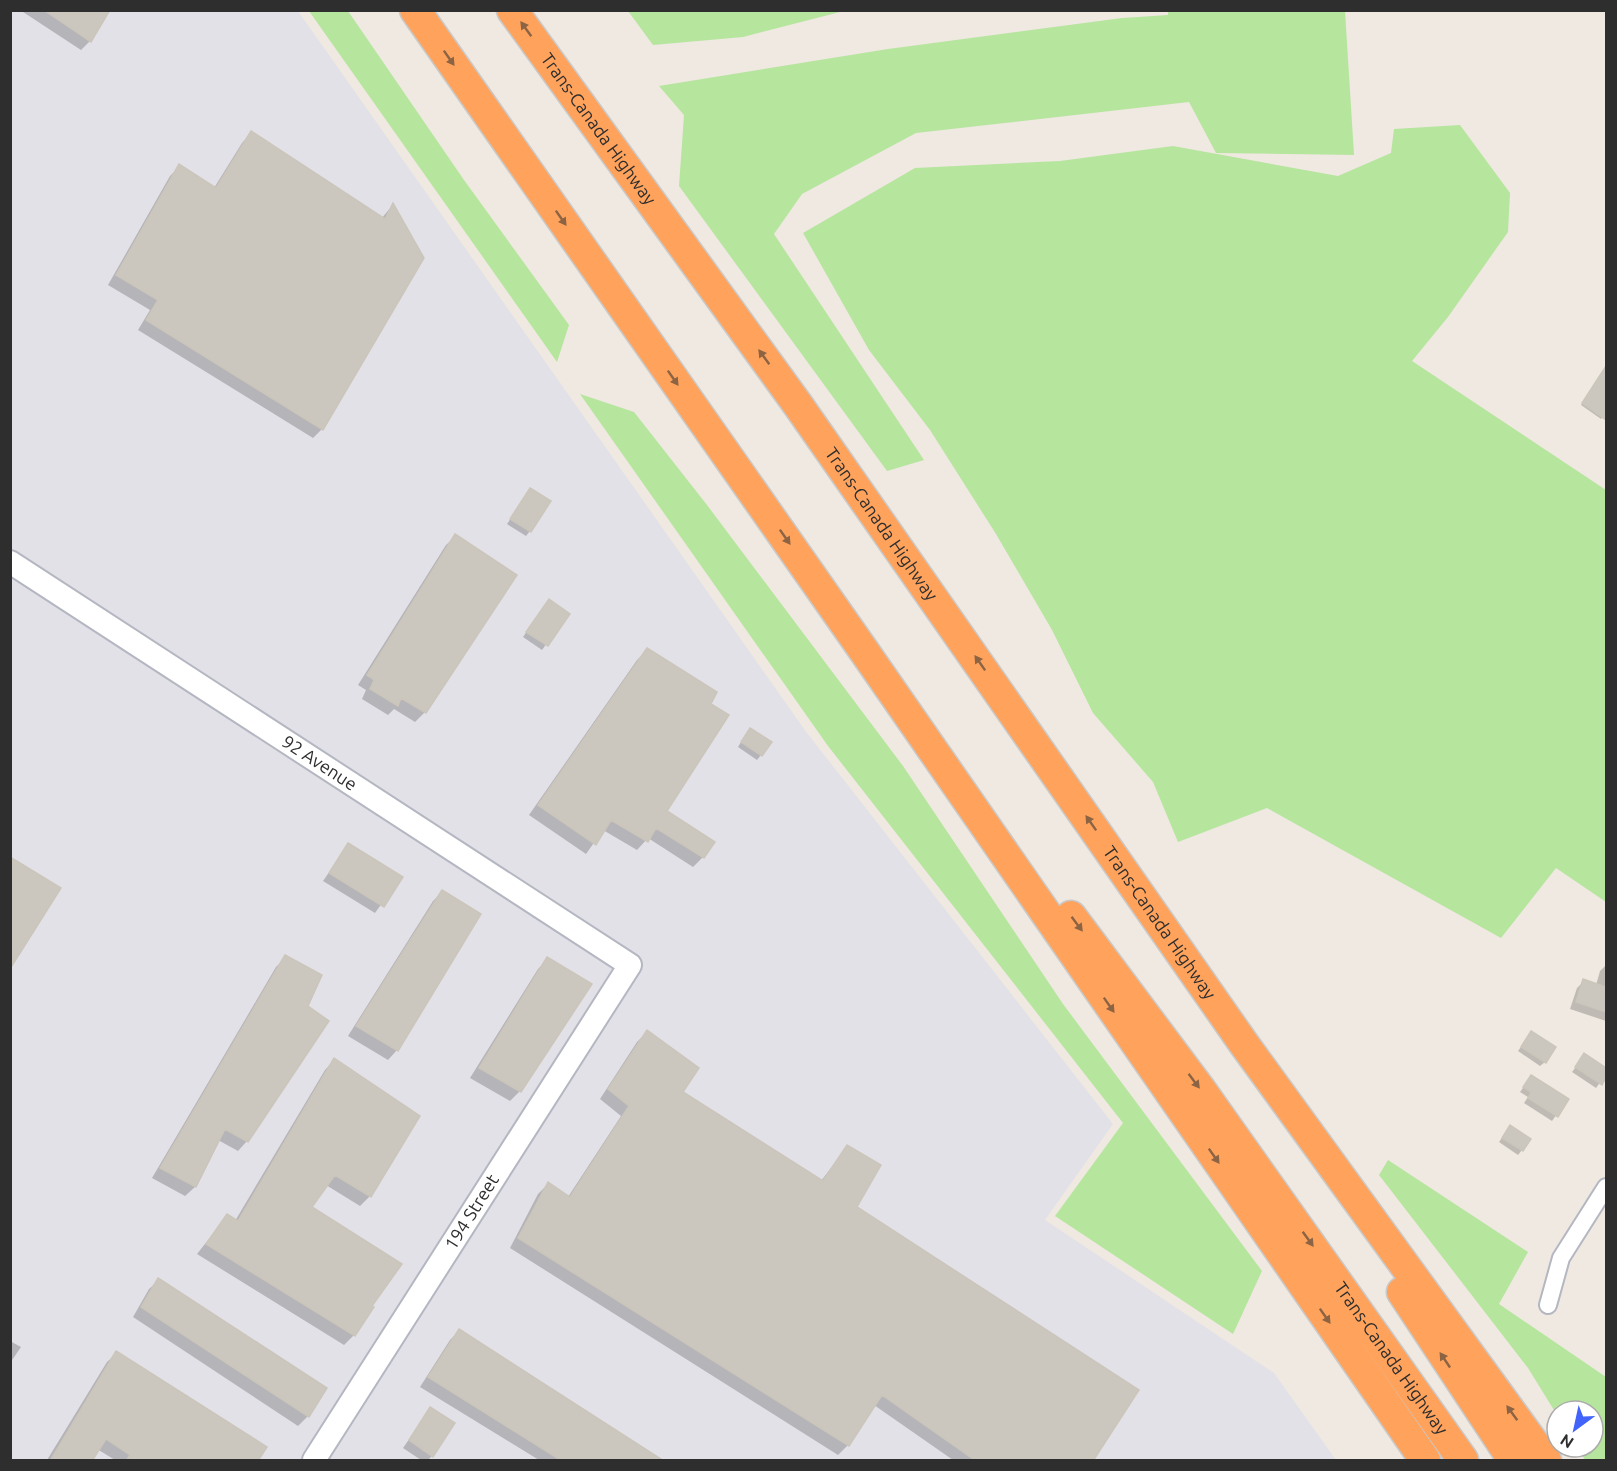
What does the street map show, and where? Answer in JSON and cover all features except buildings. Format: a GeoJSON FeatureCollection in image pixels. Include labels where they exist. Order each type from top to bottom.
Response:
{"type":"FeatureCollection","features":[{"type":"Feature","properties":{"kind":"highway","name":"Trans-Canada Highway"},"geometry":{"type":"LineString","coordinates":[[415,10],[885,681],[1425,1461]]}},
{"type":"Feature","properties":{"kind":"highway","name":"Trans-Canada Highway"},"geometry":{"type":"LineString","coordinates":[[512,10],[805,414],[1244,1044],[1546,1461]]}},
{"type":"Feature","properties":{"kind":"highway","name":"Trans-Canada Highway"},"geometry":{"type":"LineString","coordinates":[[885,681],[1009,833],[1194,1080],[1463,1461]]}},
{"type":"Feature","properties":{"kind":"highway","name":"Trans-Canada Highway"},"geometry":{"type":"LineString","coordinates":[[1244,1044],[1433,1341],[1513,1461]]}},
{"type":"Feature","properties":{"kind":"street","name":"92 Avenue"},"geometry":{"type":"LineString","coordinates":[[10,562],[630,964]]}},
{"type":"Feature","properties":{"kind":"street","name":"194 Street"},"geometry":{"type":"LineString","coordinates":[[314,1461],[630,964]]}},
{"type":"Feature","properties":{"kind":"street"},"geometry":{"type":"LineString","coordinates":[[1548,1305],[1561,1258],[1606,1187]]}},
{"type":"Feature","properties":{"kind":"shaded area"},"geometry":{"type":"Polygon","coordinates":[[[10,11],[298,11],[807,733],[1113,1124],[1045,1220],[1274,1373],[1336,1460],[11,1460],[10,11]]]}},
{"type":"Feature","properties":{"kind":"green space"},"geometry":{"type":"Polygon","coordinates":[[[309,11],[348,11],[464,180],[569,325],[557,362],[309,11]]]}},
{"type":"Feature","properties":{"kind":"green space"},"geometry":{"type":"Polygon","coordinates":[[[628,11],[844,11],[743,37],[653,45],[628,11]]]}},
{"type":"Feature","properties":{"kind":"green space"},"geometry":{"type":"Polygon","coordinates":[[[1168,11],[1345,11],[1354,155],[1216,153],[1189,102],[916,133],[802,194],[774,234],[924,460],[887,471],[679,186],[684,115],[659,86],[888,49],[1122,18],[1168,15],[1168,11]]]}},
{"type":"Feature","properties":{"kind":"green space"},"geometry":{"type":"Polygon","coordinates":[[[1460,125],[1510,193],[1508,232],[1448,317],[1412,361],[1606,490],[1606,902],[1556,868],[1501,938],[1267,808],[1178,842],[1153,782],[1093,713],[1052,630],[996,534],[930,430],[869,350],[803,233],[915,168],[1060,161],[1173,146],[1338,176],[1391,153],[1394,129],[1460,125]]]}},
{"type":"Feature","properties":{"kind":"green space"},"geometry":{"type":"Polygon","coordinates":[[[580,394],[634,412],[707,505],[903,766],[1063,1004],[1262,1271],[1233,1334],[1055,1216],[1123,1123],[828,746],[580,394]]]}},
{"type":"Feature","properties":{"kind":"green space"},"geometry":{"type":"Polygon","coordinates":[[[1388,1160],[1528,1252],[1499,1304],[1606,1377],[1606,1460],[1584,1459],[1605,1459],[1605,1399],[1547,1399],[1528,1368],[1379,1175],[1388,1160]]]}}]}
